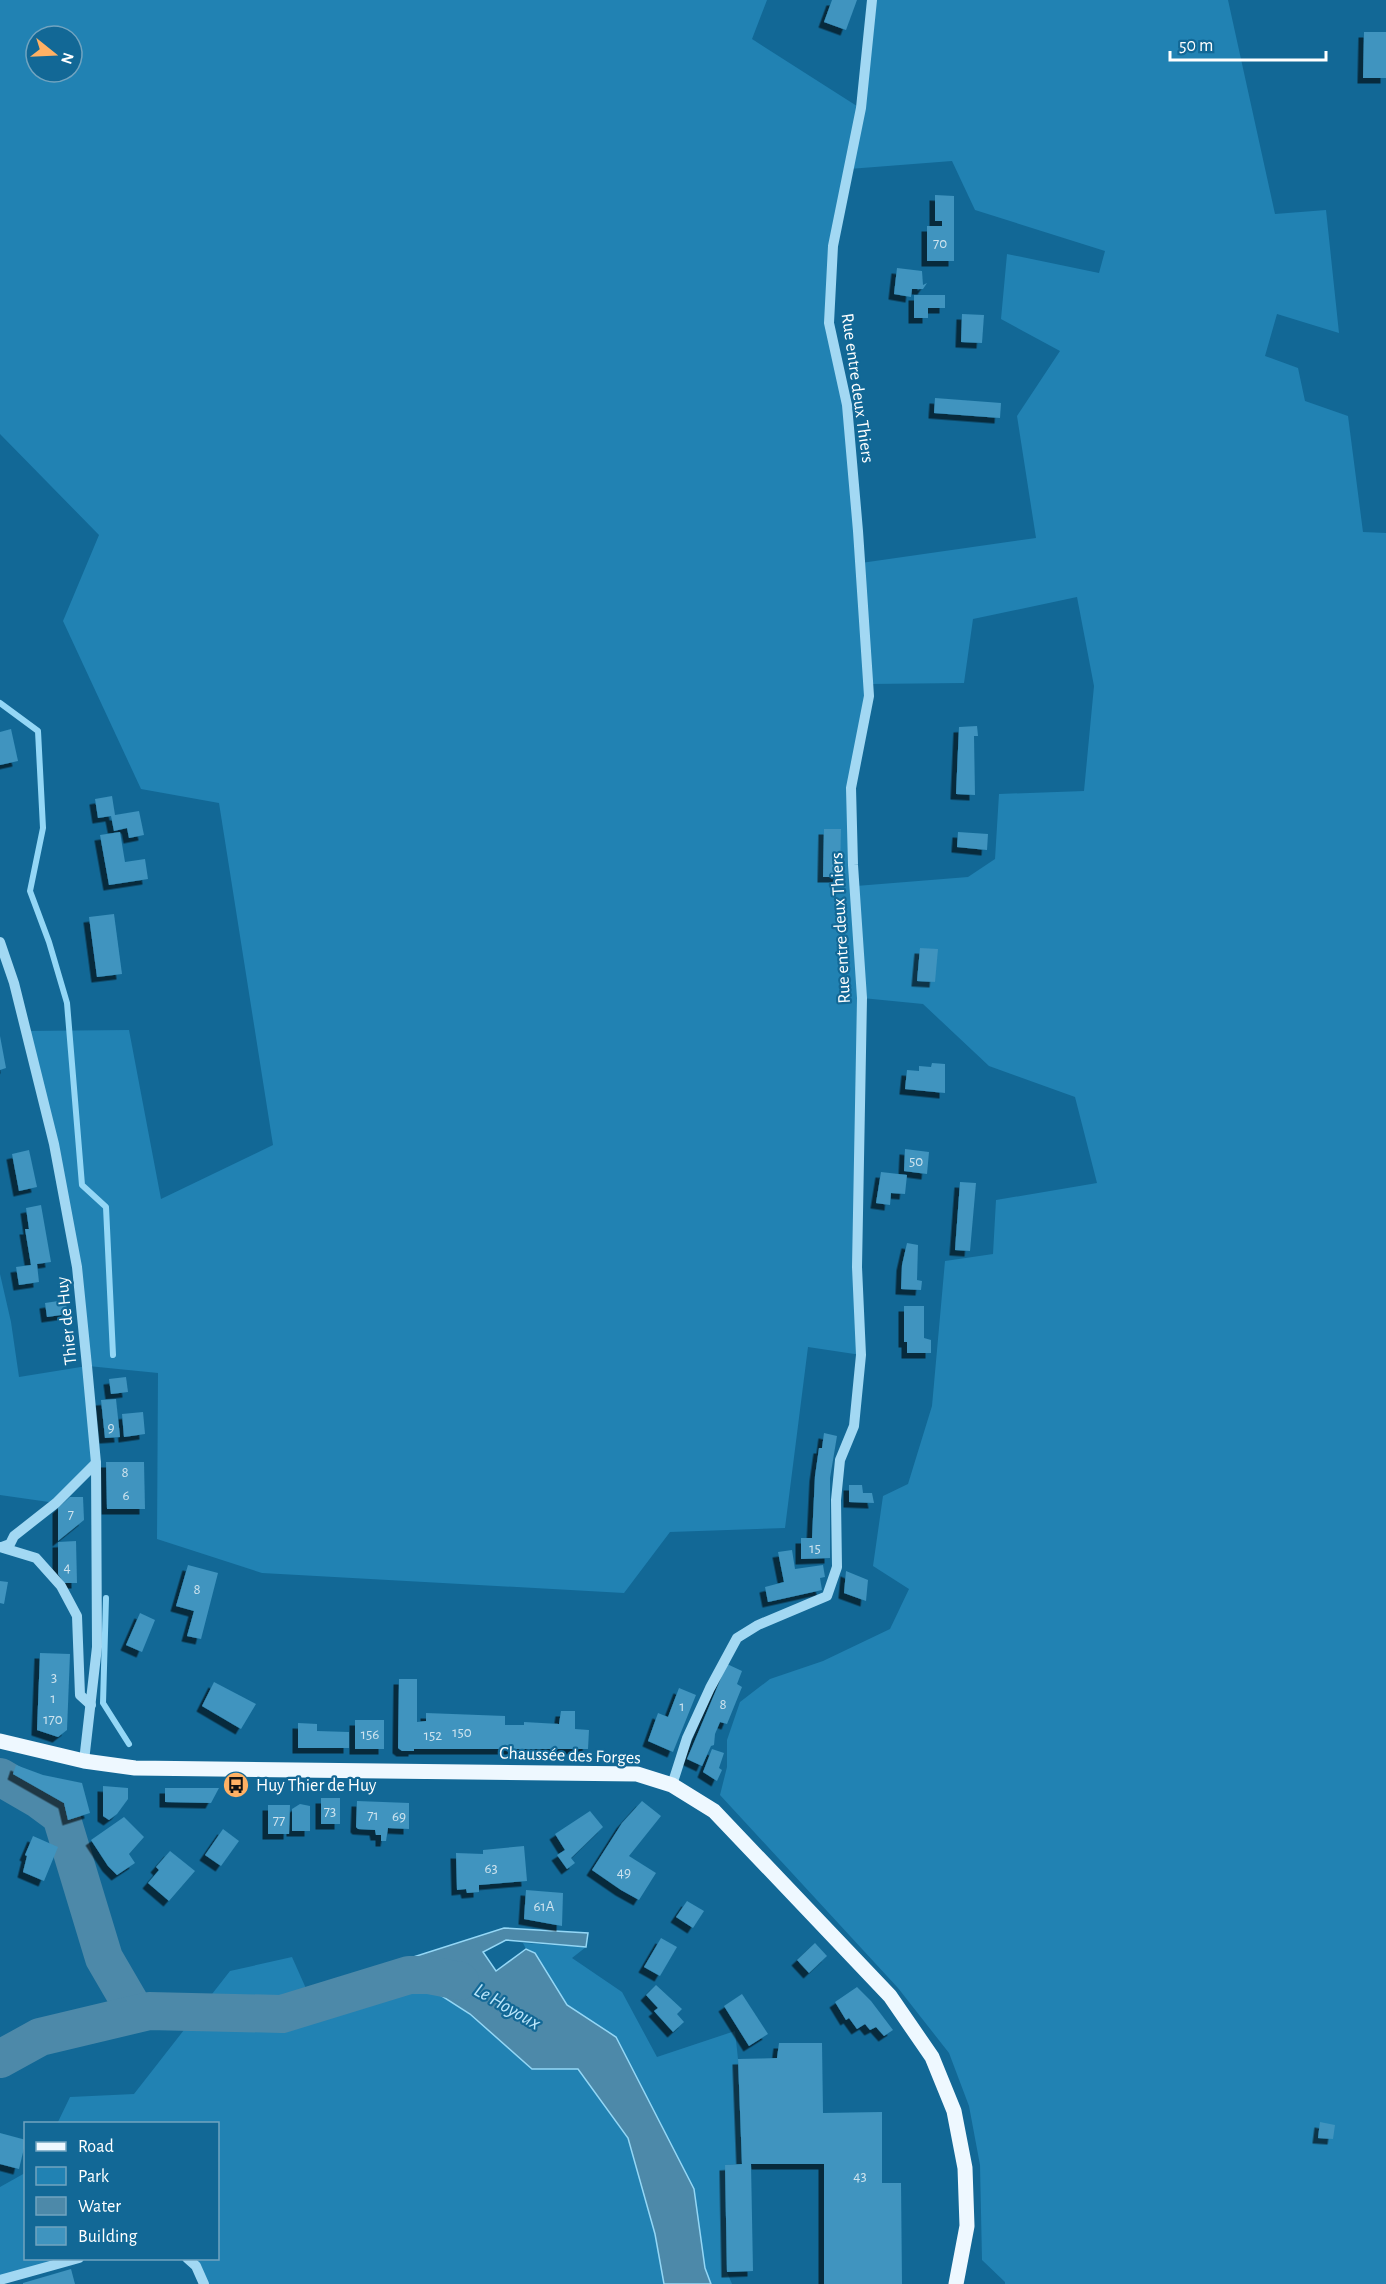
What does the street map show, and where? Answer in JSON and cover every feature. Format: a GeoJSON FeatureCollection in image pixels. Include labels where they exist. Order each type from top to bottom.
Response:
{"type":"FeatureCollection","features":[{"type":"Feature","properties":{"kind":"main road","name":"Chaussée des Forges"},"geometry":{"type":"LineString","coordinates":[[0,1741],[84,1761],[135,1768],[637,1774],[672,1785],[714,1810],[890,1996],[932,2057],[954,2111],[965,2168],[967,2226],[956,2284]]}},
{"type":"Feature","properties":{"kind":"street","name":"Rue entre deux Thiers"},"geometry":{"type":"LineString","coordinates":[[672,1785],[687,1738],[737,1638],[758,1625],[827,1596],[837,1567],[836,1500],[840,1460],[854,1426],[861,1355],[857,1267],[862,998],[853,865],[851,788],[868,696],[858,531],[847,405],[829,323],[834,246],[861,108],[872,0]]}},
{"type":"Feature","properties":{"kind":"street","name":"Thier de Huy"},"geometry":{"type":"LineString","coordinates":[[0,942],[14,982],[54,1144],[77,1267],[96,1463],[97,1647],[84,1761]]}},
{"type":"Feature","properties":{"kind":"street"},"geometry":{"type":"LineString","coordinates":[[1,1547],[10,1544],[14,1536],[56,1503],[96,1463]]}},
{"type":"Feature","properties":{"kind":"street"},"geometry":{"type":"LineString","coordinates":[[1,1547],[36,1558],[61,1586],[77,1616],[80,1695],[91,1705]]}},
{"type":"Feature","properties":{"kind":"street"},"geometry":{"type":"LineString","coordinates":[[0,2280],[75,2260]]}},
{"type":"Feature","properties":{"kind":"street"},"geometry":{"type":"LineString","coordinates":[[188,2260],[196,2266],[204,2284]]}},
{"type":"Feature","properties":{"kind":"green space"},"geometry":{"type":"Polygon","coordinates":[[[0,0],[767,0],[752,39],[860,108],[872,0],[1228,0],[1275,214],[1326,210],[1339,333],[1277,314],[1265,356],[1298,368],[1305,401],[1348,416],[1363,532],[1386,533],[1386,2284],[1005,2284],[982,2260],[980,2165],[969,2106],[949,2053],[898,1988],[720,1795],[727,1767],[727,1740],[740,1702],[770,1679],[823,1661],[890,1629],[909,1589],[873,1566],[883,1496],[908,1484],[932,1406],[945,1261],[993,1254],[996,1200],[1097,1183],[1075,1097],[989,1066],[923,1004],[862,998],[861,1355],[808,1347],[785,1528],[670,1532],[624,1593],[262,1573],[157,1539],[158,1373],[88,1366],[96,1463],[56,1503],[0,1495],[0,1274],[11,1322],[19,1377],[87,1366],[77,1267],[26,1031],[129,1030],[161,1199],[273,1145],[219,803],[141,789],[63,621],[99,535],[0,434],[0,0]],[[952,161],[849,169],[833,246],[829,323],[847,405],[861,563],[1036,538],[1017,416],[1060,351],[1001,319],[1007,254],[1099,273],[1105,251],[975,210],[952,161]],[[1077,597],[973,619],[964,683],[868,684],[851,788],[856,886],[968,877],[995,859],[999,794],[1084,791],[1094,686],[1077,597]]]}},
{"type":"Feature","properties":{"kind":"green space"},"geometry":{"type":"Polygon","coordinates":[[[523,1943],[586,1947],[572,1958],[622,1992],[657,2057],[735,2031],[742,2164],[725,2165],[727,2272],[732,2284],[711,2284],[705,2268],[694,2189],[616,2037],[567,2005],[535,1954],[526,1949],[523,1943]]]}},
{"type":"Feature","properties":{"kind":"green space"},"geometry":{"type":"Polygon","coordinates":[[[292,1957],[308,1993],[409,1975],[470,2014],[532,2069],[578,2069],[628,2138],[655,2234],[664,2284],[204,2284],[188,2260],[219,2260],[219,2122],[58,2122],[70,2097],[134,2094],[230,1971],[292,1957]]]}},
{"type":"Feature","properties":{"kind":"green space"},"geometry":{"type":"Polygon","coordinates":[[[24,2174],[24,2260],[76,2260],[0,2284],[0,2187],[24,2174]]]}},
{"type":"Feature","properties":{"kind":"water"},"geometry":{"type":"Polygon","coordinates":[[[504,1928],[588,1933],[586,1947],[506,1940],[483,1952],[496,1971],[526,1949],[535,1953],[567,2005],[616,2037],[694,2189],[705,2268],[711,2284],[664,2284],[655,2234],[628,2138],[578,2069],[532,2069],[470,2014],[409,1975],[404,1960],[504,1928]]]}},
{"type":"Feature","properties":{"kind":"building"},"geometry":{"type":"Polygon","coordinates":[[[832,0],[857,0],[846,30],[824,22],[832,0]]]}},
{"type":"Feature","properties":{"kind":"building"},"geometry":{"type":"Polygon","coordinates":[[[1364,32],[1386,32],[1386,78],[1363,78],[1364,32]]]}},
{"type":"Feature","properties":{"kind":"building"},"geometry":{"type":"Polygon","coordinates":[[[935,195],[954,196],[954,261],[927,261],[927,226],[942,226],[942,221],[935,221],[935,195]]]}},
{"type":"Feature","properties":{"kind":"building"},"geometry":{"type":"Polygon","coordinates":[[[897,268],[922,271],[923,285],[927,283],[923,289],[912,289],[911,297],[894,294],[897,268]]]}},
{"type":"Feature","properties":{"kind":"building"},"geometry":{"type":"Polygon","coordinates":[[[914,295],[945,295],[945,308],[928,308],[928,318],[914,318],[914,295]]]}},
{"type":"Feature","properties":{"kind":"building"},"geometry":{"type":"Polygon","coordinates":[[[962,314],[984,315],[982,343],[961,342],[962,314]]]}},
{"type":"Feature","properties":{"kind":"building"},"geometry":{"type":"Polygon","coordinates":[[[935,398],[1001,403],[1000,418],[934,413],[935,398]]]}},
{"type":"Feature","properties":{"kind":"building"},"geometry":{"type":"Polygon","coordinates":[[[977,726],[978,736],[974,736],[975,795],[956,794],[959,727],[977,726]]]}},
{"type":"Feature","properties":{"kind":"building"},"geometry":{"type":"Polygon","coordinates":[[[11,729],[18,761],[0,765],[0,732],[11,729]]]}},
{"type":"Feature","properties":{"kind":"building"},"geometry":{"type":"Polygon","coordinates":[[[112,796],[115,815],[139,811],[144,835],[129,838],[127,828],[114,831],[111,816],[98,818],[95,799],[112,796]]]}},
{"type":"Feature","properties":{"kind":"building"},"geometry":{"type":"Polygon","coordinates":[[[824,829],[841,829],[840,877],[823,877],[824,829]]]}},
{"type":"Feature","properties":{"kind":"building"},"geometry":{"type":"Polygon","coordinates":[[[120,832],[125,862],[145,859],[148,879],[109,885],[100,835],[120,832]]]}},
{"type":"Feature","properties":{"kind":"building"},"geometry":{"type":"Polygon","coordinates":[[[958,832],[988,834],[987,850],[957,847],[958,832]]]}},
{"type":"Feature","properties":{"kind":"building"},"geometry":{"type":"Polygon","coordinates":[[[114,914],[122,974],[97,977],[89,917],[114,914]]]}},
{"type":"Feature","properties":{"kind":"building"},"geometry":{"type":"Polygon","coordinates":[[[920,948],[938,949],[935,982],[917,981],[920,948]]]}},
{"type":"Feature","properties":{"kind":"building"},"geometry":{"type":"Polygon","coordinates":[[[0,1036],[6,1068],[0,1070],[0,1036]]]}},
{"type":"Feature","properties":{"kind":"building"},"geometry":{"type":"Polygon","coordinates":[[[932,1063],[945,1064],[945,1093],[905,1089],[907,1070],[919,1071],[919,1066],[931,1067],[932,1063]]]}},
{"type":"Feature","properties":{"kind":"building"},"geometry":{"type":"Polygon","coordinates":[[[905,1149],[929,1152],[927,1174],[904,1171],[905,1149]]]}},
{"type":"Feature","properties":{"kind":"building"},"geometry":{"type":"Polygon","coordinates":[[[29,1150],[37,1187],[19,1191],[12,1154],[29,1150]]]}},
{"type":"Feature","properties":{"kind":"building"},"geometry":{"type":"Polygon","coordinates":[[[881,1172],[907,1175],[905,1194],[891,1193],[890,1205],[876,1203],[881,1172]]]}},
{"type":"Feature","properties":{"kind":"building"},"geometry":{"type":"Polygon","coordinates":[[[960,1182],[976,1183],[970,1251],[955,1250],[960,1182]]]}},
{"type":"Feature","properties":{"kind":"building"},"geometry":{"type":"Polygon","coordinates":[[[41,1205],[51,1262],[37,1264],[39,1282],[19,1285],[16,1267],[31,1265],[25,1229],[29,1229],[26,1208],[41,1205]]]}},
{"type":"Feature","properties":{"kind":"building"},"geometry":{"type":"Polygon","coordinates":[[[907,1243],[918,1245],[917,1280],[922,1281],[921,1290],[901,1289],[902,1265],[907,1243]]]}},
{"type":"Feature","properties":{"kind":"building"},"geometry":{"type":"Polygon","coordinates":[[[65,1300],[68,1314],[47,1317],[45,1303],[65,1300]]]}},
{"type":"Feature","properties":{"kind":"building"},"geometry":{"type":"Polygon","coordinates":[[[904,1306],[924,1306],[924,1338],[931,1340],[931,1353],[907,1353],[907,1342],[904,1342],[904,1306]]]}},
{"type":"Feature","properties":{"kind":"building"},"geometry":{"type":"Polygon","coordinates":[[[126,1377],[128,1392],[111,1394],[109,1379],[126,1377]]]}},
{"type":"Feature","properties":{"kind":"building"},"geometry":{"type":"Polygon","coordinates":[[[116,1399],[120,1437],[105,1438],[101,1400],[116,1399]]]}},
{"type":"Feature","properties":{"kind":"building"},"geometry":{"type":"Polygon","coordinates":[[[143,1412],[145,1434],[124,1437],[122,1414],[143,1412]]]}},
{"type":"Feature","properties":{"kind":"building"},"geometry":{"type":"Polygon","coordinates":[[[824,1433],[837,1436],[830,1478],[830,1558],[801,1559],[801,1538],[812,1538],[815,1476],[819,1448],[822,1448],[824,1433]]]}},
{"type":"Feature","properties":{"kind":"building"},"geometry":{"type":"Polygon","coordinates":[[[106,1462],[144,1462],[145,1509],[107,1509],[106,1462]]]}},
{"type":"Feature","properties":{"kind":"building"},"geometry":{"type":"Polygon","coordinates":[[[849,1485],[862,1485],[863,1493],[872,1493],[874,1503],[849,1502],[849,1485]]]}},
{"type":"Feature","properties":{"kind":"building"},"geometry":{"type":"Polygon","coordinates":[[[70,1497],[83,1497],[84,1520],[58,1541],[58,1508],[70,1497]]]}},
{"type":"Feature","properties":{"kind":"building"},"geometry":{"type":"Polygon","coordinates":[[[76,1541],[77,1583],[64,1583],[58,1574],[58,1542],[76,1541]]]}},
{"type":"Feature","properties":{"kind":"building"},"geometry":{"type":"Polygon","coordinates":[[[792,1550],[795,1569],[823,1565],[825,1577],[820,1578],[822,1590],[768,1602],[765,1587],[784,1582],[778,1552],[792,1550]]]}},
{"type":"Feature","properties":{"kind":"building"},"geometry":{"type":"Polygon","coordinates":[[[188,1565],[218,1573],[201,1639],[187,1636],[194,1611],[176,1606],[188,1565]]]}},
{"type":"Feature","properties":{"kind":"building"},"geometry":{"type":"Polygon","coordinates":[[[846,1571],[868,1580],[866,1601],[844,1593],[846,1571]]]}},
{"type":"Feature","properties":{"kind":"building"},"geometry":{"type":"Polygon","coordinates":[[[0,1581],[8,1582],[4,1604],[0,1603],[0,1581]]]}},
{"type":"Feature","properties":{"kind":"building"},"geometry":{"type":"Polygon","coordinates":[[[140,1613],[155,1620],[142,1652],[126,1645],[140,1613]]]}},
{"type":"Feature","properties":{"kind":"building"},"geometry":{"type":"Polygon","coordinates":[[[40,1653],[70,1654],[67,1730],[58,1737],[37,1730],[40,1653]]]}},
{"type":"Feature","properties":{"kind":"building"},"geometry":{"type":"Polygon","coordinates":[[[727,1664],[742,1671],[737,1684],[742,1687],[727,1724],[720,1722],[715,1734],[714,1745],[711,1746],[702,1766],[687,1759],[727,1664]]]}},
{"type":"Feature","properties":{"kind":"building"},"geometry":{"type":"Polygon","coordinates":[[[399,1679],[417,1679],[417,1722],[426,1721],[426,1713],[505,1716],[505,1725],[524,1725],[524,1722],[559,1724],[561,1711],[575,1711],[575,1729],[589,1730],[588,1749],[414,1749],[414,1751],[402,1751],[398,1748],[399,1679]]]}},
{"type":"Feature","properties":{"kind":"building"},"geometry":{"type":"Polygon","coordinates":[[[214,1682],[256,1704],[241,1729],[202,1706],[214,1682]]]}},
{"type":"Feature","properties":{"kind":"building"},"geometry":{"type":"Polygon","coordinates":[[[679,1688],[696,1695],[673,1752],[648,1741],[658,1713],[668,1717],[679,1688]]]}},
{"type":"Feature","properties":{"kind":"building"},"geometry":{"type":"Polygon","coordinates":[[[355,1720],[384,1720],[384,1749],[355,1749],[355,1720]]]}},
{"type":"Feature","properties":{"kind":"building"},"geometry":{"type":"Polygon","coordinates":[[[298,1723],[317,1724],[317,1731],[349,1732],[349,1748],[298,1748],[298,1723]]]}},
{"type":"Feature","properties":{"kind":"building"},"geometry":{"type":"Polygon","coordinates":[[[712,1749],[724,1753],[719,1768],[722,1770],[717,1781],[703,1772],[712,1749]]]}},
{"type":"Feature","properties":{"kind":"building"},"geometry":{"type":"Polygon","coordinates":[[[16,1765],[43,1775],[82,1783],[90,1813],[68,1820],[64,1803],[13,1774],[16,1765]]]}},
{"type":"Feature","properties":{"kind":"building"},"geometry":{"type":"Polygon","coordinates":[[[103,1786],[128,1788],[128,1799],[117,1814],[109,1820],[103,1816],[103,1786]]]}},
{"type":"Feature","properties":{"kind":"building"},"geometry":{"type":"Polygon","coordinates":[[[165,1788],[219,1788],[211,1803],[165,1802],[165,1788]]]}},
{"type":"Feature","properties":{"kind":"building"},"geometry":{"type":"Polygon","coordinates":[[[321,1798],[340,1798],[340,1824],[321,1824],[321,1798]]]}},
{"type":"Feature","properties":{"kind":"building"},"geometry":{"type":"Polygon","coordinates":[[[357,1801],[409,1803],[409,1829],[388,1828],[386,1841],[381,1841],[381,1835],[376,1835],[375,1830],[358,1829],[356,1827],[357,1801]]]}},
{"type":"Feature","properties":{"kind":"building"},"geometry":{"type":"Polygon","coordinates":[[[642,1801],[661,1816],[629,1856],[656,1873],[639,1900],[592,1870],[622,1823],[642,1801]]]}},
{"type":"Feature","properties":{"kind":"building"},"geometry":{"type":"Polygon","coordinates":[[[300,1804],[310,1806],[310,1831],[292,1831],[292,1809],[300,1804]]]}},
{"type":"Feature","properties":{"kind":"building"},"geometry":{"type":"Polygon","coordinates":[[[268,1805],[290,1805],[289,1834],[268,1834],[268,1805]]]}},
{"type":"Feature","properties":{"kind":"building"},"geometry":{"type":"Polygon","coordinates":[[[590,1811],[603,1827],[571,1858],[575,1863],[567,1869],[557,1855],[565,1850],[555,1834],[590,1811]]]}},
{"type":"Feature","properties":{"kind":"building"},"geometry":{"type":"Polygon","coordinates":[[[124,1817],[144,1837],[129,1854],[135,1863],[117,1875],[108,1866],[91,1840],[124,1817]]]}},
{"type":"Feature","properties":{"kind":"building"},"geometry":{"type":"Polygon","coordinates":[[[223,1829],[239,1841],[221,1866],[205,1855],[223,1829]]]}},
{"type":"Feature","properties":{"kind":"building"},"geometry":{"type":"Polygon","coordinates":[[[33,1836],[58,1847],[44,1881],[23,1872],[27,1856],[25,1855],[33,1836]]]}},
{"type":"Feature","properties":{"kind":"building"},"geometry":{"type":"Polygon","coordinates":[[[524,1846],[527,1881],[479,1885],[479,1892],[467,1893],[466,1889],[457,1890],[456,1853],[483,1854],[483,1850],[524,1846]]]}},
{"type":"Feature","properties":{"kind":"building"},"geometry":{"type":"Polygon","coordinates":[[[170,1851],[195,1871],[169,1901],[148,1883],[159,1870],[156,1867],[170,1851]]]}},
{"type":"Feature","properties":{"kind":"building"},"geometry":{"type":"Polygon","coordinates":[[[526,1890],[563,1893],[562,1926],[524,1919],[526,1890]]]}},
{"type":"Feature","properties":{"kind":"building"},"geometry":{"type":"Polygon","coordinates":[[[687,1901],[704,1911],[693,1928],[676,1917],[687,1901]]]}},
{"type":"Feature","properties":{"kind":"building"},"geometry":{"type":"Polygon","coordinates":[[[661,1938],[677,1947],[660,1976],[644,1967],[661,1938]]]}},
{"type":"Feature","properties":{"kind":"building"},"geometry":{"type":"Polygon","coordinates":[[[815,1943],[827,1956],[809,1973],[797,1960],[815,1943]]]}},
{"type":"Feature","properties":{"kind":"building"},"geometry":{"type":"Polygon","coordinates":[[[656,1985],[682,2009],[677,2014],[684,2022],[673,2032],[654,2011],[658,2008],[646,1995],[656,1985]]]}},
{"type":"Feature","properties":{"kind":"building"},"geometry":{"type":"Polygon","coordinates":[[[857,1987],[893,2030],[884,2036],[876,2027],[870,2030],[865,2024],[857,2029],[849,2018],[846,2020],[835,2002],[857,1987]]]}},
{"type":"Feature","properties":{"kind":"building"},"geometry":{"type":"Polygon","coordinates":[[[742,1994],[768,2034],[749,2046],[724,2006],[742,1994]]]}},
{"type":"Feature","properties":{"kind":"building"},"geometry":{"type":"Polygon","coordinates":[[[779,2043],[822,2043],[823,2113],[882,2112],[882,2183],[901,2183],[902,2284],[824,2284],[824,2164],[751,2164],[753,2271],[727,2272],[725,2165],[742,2164],[738,2059],[777,2058],[779,2043]]]}},
{"type":"Feature","properties":{"kind":"building"},"geometry":{"type":"Polygon","coordinates":[[[1320,2122],[1335,2125],[1333,2139],[1318,2138],[1320,2122]]]}},
{"type":"Feature","properties":{"kind":"building"},"geometry":{"type":"Polygon","coordinates":[[[0,2133],[24,2139],[19,2169],[0,2164],[0,2133]]]}},
{"type":"Feature","properties":{"kind":"building"},"geometry":{"type":"Polygon","coordinates":[[[71,2269],[75,2284],[23,2284],[23,2283],[71,2269]]]}},
{"type":"Feature","properties":{"kind":"waterway"},"geometry":{"type":"LineString","coordinates":[[0,703],[38,731],[43,828],[30,891],[49,942],[67,1003],[82,1185],[106,1207],[113,1355]]}},
{"type":"Feature","properties":{"kind":"waterway"},"geometry":{"type":"LineString","coordinates":[[106,1598],[103,1703],[129,1744]]}},
{"type":"Feature","properties":{"kind":"waterway","name":"Le Hoyoux"},"geometry":{"type":"LineString","coordinates":[[0,1777],[38,1799],[61,1816],[104,1958],[136,2013]]}},
{"type":"Feature","properties":{"kind":"waterway","name":"Le Hoyoux"},"geometry":{"type":"LineString","coordinates":[[0,2059],[40,2037],[149,2011],[282,2014],[409,1975],[429,1975],[460,1981]]}},
{"type":"Feature","properties":{"kind":"place","name":"Huy Thier de Huy"},"geometry":{"type":"Point","coordinates":[236,1785]}}]}
